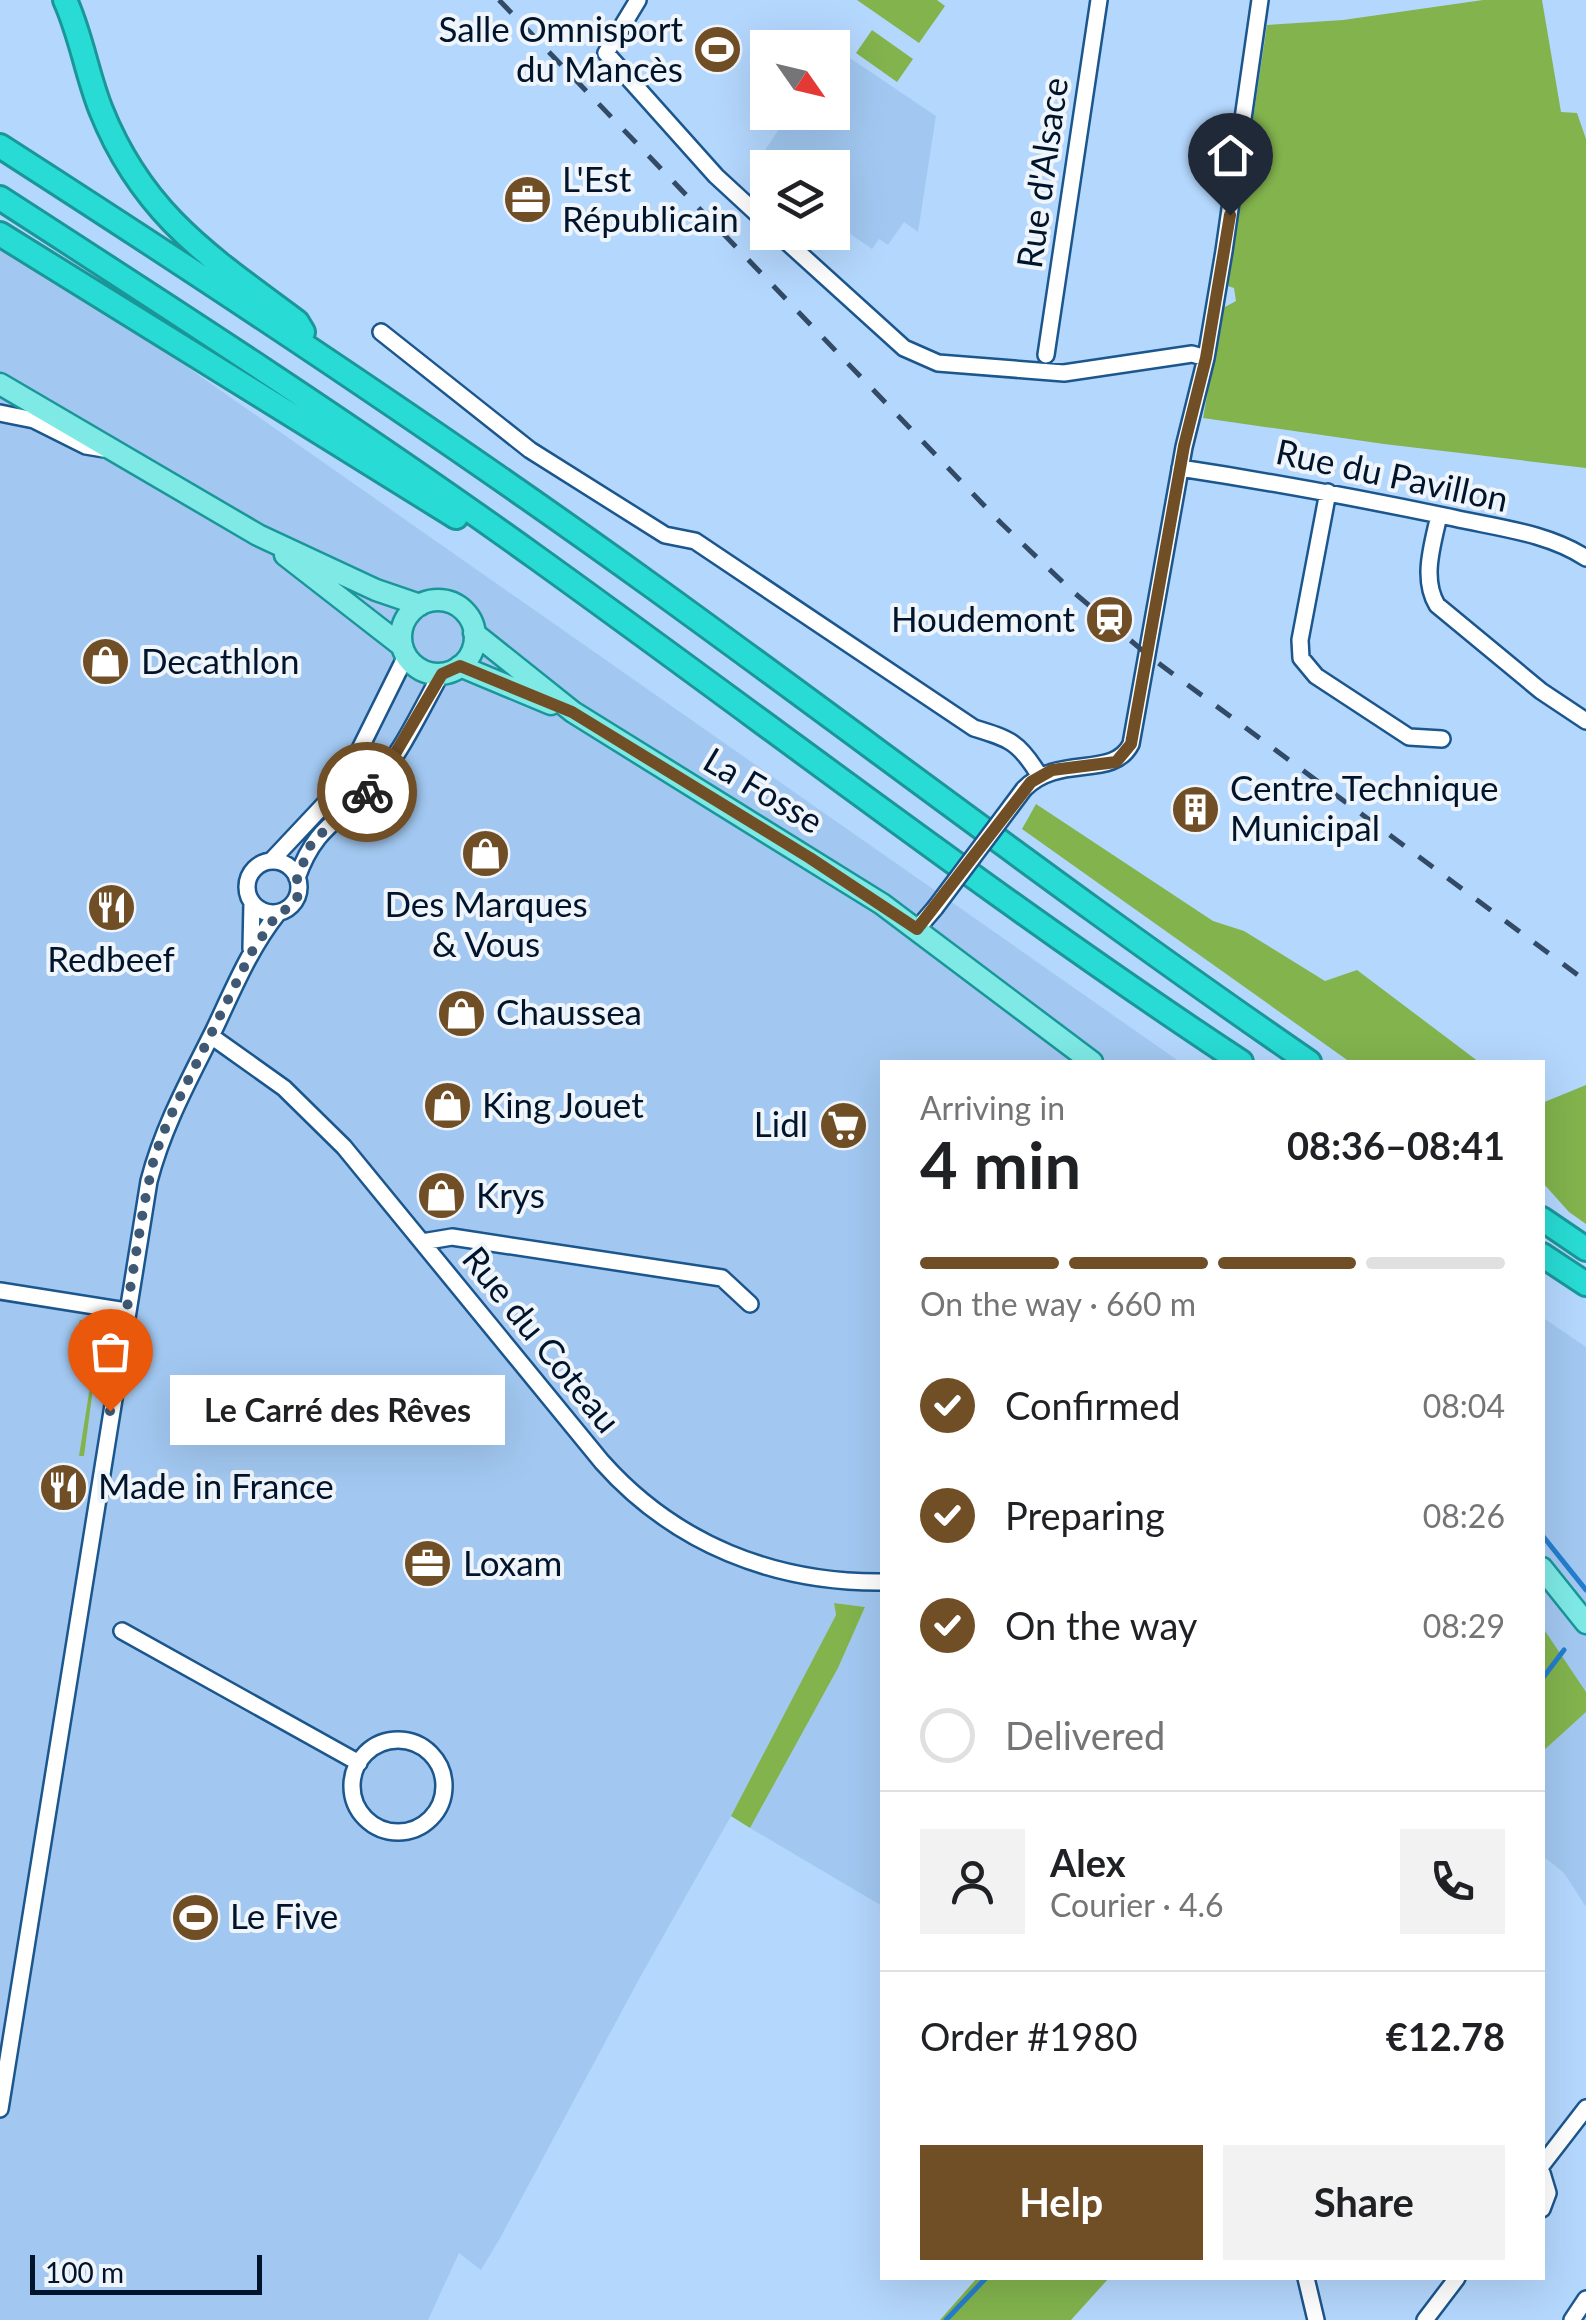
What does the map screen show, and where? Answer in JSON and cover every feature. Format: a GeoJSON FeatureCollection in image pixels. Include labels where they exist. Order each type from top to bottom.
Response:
{"type":"FeatureCollection","features":[{"type":"Feature","properties":{"kind":"highway"},"geometry":{"type":"LineString","coordinates":[[66,0],[101,110],[125,163],[153,203],[194,246],[297,322],[318,354]]}},
{"type":"Feature","properties":{"kind":"highway"},"geometry":{"type":"LineString","coordinates":[[0,146],[318,354],[650,584],[1140,944],[1306,1060]]}},
{"type":"Feature","properties":{"kind":"highway"},"geometry":{"type":"LineString","coordinates":[[0,198],[348,426],[534,556],[1098,967],[1238,1060]]}},
{"type":"Feature","properties":{"kind":"highway"},"geometry":{"type":"LineString","coordinates":[[0,234],[446,512],[534,556]]}},
{"type":"Feature","properties":{"kind":"highway"},"geometry":{"type":"LineString","coordinates":[[0,250],[157,334]]}},
{"type":"Feature","properties":{"kind":"highway"},"geometry":{"type":"LineString","coordinates":[[1545,1221],[1586,1249]]}},
{"type":"Feature","properties":{"kind":"highway"},"geometry":{"type":"LineString","coordinates":[[1545,1257],[1586,1284]]}},
{"type":"Feature","properties":{"kind":"main road"},"geometry":{"type":"LineString","coordinates":[[0,384],[258,534],[376,590],[420,605],[450,602],[466,614],[474,633],[472,652],[451,670],[421,670],[404,651],[258,534]]}},
{"type":"Feature","properties":{"kind":"main road"},"geometry":{"type":"LineString","coordinates":[[404,651],[402,627],[420,605]]}},
{"type":"Feature","properties":{"kind":"main road","name":"La Fosse"},"geometry":{"type":"LineString","coordinates":[[474,633],[572,712],[810,858],[917,929],[1089,1060]]}},
{"type":"Feature","properties":{"kind":"main road","name":"La Fosse"},"geometry":{"type":"LineString","coordinates":[[451,670],[572,712]]}},
{"type":"Feature","properties":{"kind":"main road"},"geometry":{"type":"LineString","coordinates":[[1545,1572],[1586,1623]]}},
{"type":"Feature","properties":{"kind":"street"},"geometry":{"type":"LineString","coordinates":[[638,0],[606,53],[716,176],[750,207]]}},
{"type":"Feature","properties":{"kind":"street","name":"Rue d'Alsace"},"geometry":{"type":"LineString","coordinates":[[1046,355],[1099,0]]}},
{"type":"Feature","properties":{"kind":"street"},"geometry":{"type":"LineString","coordinates":[[917,929],[1024,789],[1039,776],[1061,768],[1116,762],[1128,750],[1180,468],[1206,358],[1260,0]]}},
{"type":"Feature","properties":{"kind":"street"},"geometry":{"type":"LineString","coordinates":[[796,250],[918,357],[956,367],[1043,374],[1192,354],[1206,358]]}},
{"type":"Feature","properties":{"kind":"street"},"geometry":{"type":"LineString","coordinates":[[382,332],[530,450],[665,535],[695,541],[974,728],[1007,738],[1025,752],[1039,776]]}},
{"type":"Feature","properties":{"kind":"street"},"geometry":{"type":"LineString","coordinates":[[0,412],[34,420],[86,446],[115,451]]}},
{"type":"Feature","properties":{"kind":"street","name":"Rue du Pavillon"},"geometry":{"type":"LineString","coordinates":[[1180,468],[1439,515],[1563,543],[1586,558]]}},
{"type":"Feature","properties":{"kind":"street"},"geometry":{"type":"LineString","coordinates":[[1328,492],[1300,640],[1302,658],[1316,676],[1409,737],[1442,739]]}},
{"type":"Feature","properties":{"kind":"street"},"geometry":{"type":"LineString","coordinates":[[1439,515],[1428,579],[1437,605],[1541,692],[1586,722]]}},
{"type":"Feature","properties":{"kind":"street"},"geometry":{"type":"LineString","coordinates":[[271,862],[332,795],[350,769],[404,651]]}},
{"type":"Feature","properties":{"kind":"street"},"geometry":{"type":"LineString","coordinates":[[297,878],[312,842],[364,796],[451,670]]}},
{"type":"Feature","properties":{"kind":"street"},"geometry":{"type":"LineString","coordinates":[[0,2109],[126,1311],[154,1158],[168,1121],[251,953],[278,913],[294,903],[299,890],[297,878],[287,865],[271,862],[258,866],[249,877],[247,892],[260,910],[278,913]]}},
{"type":"Feature","properties":{"kind":"street"},"geometry":{"type":"LineString","coordinates":[[251,953],[252,902]]}},
{"type":"Feature","properties":{"kind":"street","name":"Rue du Coteau"},"geometry":{"type":"LineString","coordinates":[[211,1036],[284,1088],[325,1126],[602,1462],[657,1512],[701,1541],[754,1564],[833,1581],[880,1582]]}},
{"type":"Feature","properties":{"kind":"street"},"geometry":{"type":"LineString","coordinates":[[422,1242],[452,1237],[722,1278],[750,1304]]}},
{"type":"Feature","properties":{"kind":"street"},"geometry":{"type":"LineString","coordinates":[[0,1291],[126,1311]]}},
{"type":"Feature","properties":{"kind":"street"},"geometry":{"type":"LineString","coordinates":[[122,1631],[359,1763]]}},
{"type":"Feature","properties":{"kind":"street"},"geometry":{"type":"LineString","coordinates":[[388,1742],[419,1745],[434,1758],[443,1776],[444,1794],[436,1812],[427,1822],[407,1832],[378,1827],[363,1816],[356,1804],[352,1784],[359,1763],[371,1749],[388,1742]]}},
{"type":"Feature","properties":{"kind":"street"},"geometry":{"type":"LineString","coordinates":[[1545,2161],[1586,2108]]}},
{"type":"Feature","properties":{"kind":"street"},"geometry":{"type":"LineString","coordinates":[[1306,2280],[1316,2320]]}},
{"type":"Feature","properties":{"kind":"street"},"geometry":{"type":"LineString","coordinates":[[1425,2320],[1456,2280]]}},
{"type":"Feature","properties":{"kind":"street"},"geometry":{"type":"LineString","coordinates":[[1572,2320],[1586,2299]]}},
{"type":"Feature","properties":{"kind":"shaded area"},"geometry":{"type":"Polygon","coordinates":[[[850,58],[936,116],[918,232],[904,222],[888,245],[879,239],[872,249],[850,234],[850,150],[765,150],[779,130],[850,130],[850,58]]]}},
{"type":"Feature","properties":{"kind":"shaded area"},"geometry":{"type":"Polygon","coordinates":[[[0,248],[140,334],[1177,1060],[880,1060],[880,1905],[750,1828],[838,1668],[865,1607],[834,1603],[836,1615],[731,1816],[499,2240],[481,2270],[459,2253],[428,2320],[0,2320],[0,248]]]}},
{"type":"Feature","properties":{"kind":"shaded area"},"geometry":{"type":"Polygon","coordinates":[[[1545,1319],[1586,1347],[1586,1694],[1545,1637],[1545,1319]]]}},
{"type":"Feature","properties":{"kind":"shaded area"},"geometry":{"type":"Polygon","coordinates":[[[1586,1712],[1586,1907],[1564,1873],[1545,1858],[1545,1748],[1586,1712]]]}},
{"type":"Feature","properties":{"kind":"green space"},"geometry":{"type":"Polygon","coordinates":[[[857,0],[937,0],[945,6],[919,43],[857,0]]]}},
{"type":"Feature","properties":{"kind":"green space"},"geometry":{"type":"Polygon","coordinates":[[[1483,0],[1542,0],[1561,112],[1577,113],[1586,139],[1586,468],[1203,418],[1223,308],[1236,301],[1234,288],[1228,286],[1267,25],[1343,20],[1483,0]]]}},
{"type":"Feature","properties":{"kind":"green space"},"geometry":{"type":"Polygon","coordinates":[[[872,30],[913,59],[897,82],[856,53],[872,30]]]}},
{"type":"Feature","properties":{"kind":"green space"},"geometry":{"type":"Polygon","coordinates":[[[1036,804],[1213,921],[1244,931],[1325,981],[1357,970],[1476,1060],[1347,1060],[1022,829],[1036,804]]]}},
{"type":"Feature","properties":{"kind":"green space"},"geometry":{"type":"Polygon","coordinates":[[[1586,1085],[1586,1224],[1545,1185],[1545,1102],[1586,1085]]]}},
{"type":"Feature","properties":{"kind":"green space"},"geometry":{"type":"Polygon","coordinates":[[[80,1320],[93,1324],[100,1336],[84,1456],[79,1456],[95,1355],[86,1353],[87,1345],[74,1343],[80,1320]]]}},
{"type":"Feature","properties":{"kind":"green space"},"geometry":{"type":"Polygon","coordinates":[[[834,1603],[865,1607],[838,1668],[750,1828],[731,1816],[836,1615],[834,1603]]]}},
{"type":"Feature","properties":{"kind":"green space"},"geometry":{"type":"Polygon","coordinates":[[[1545,1631],[1586,1692],[1586,1712],[1545,1749],[1545,1631]]]}},
{"type":"Feature","properties":{"kind":"green space"},"geometry":{"type":"Polygon","coordinates":[[[975,2280],[1107,2280],[1071,2320],[940,2320],[975,2280]]]}},
{"type":"Feature","properties":{"kind":"waterway"},"geometry":{"type":"LineString","coordinates":[[1545,1539],[1586,1590]]}},
{"type":"Feature","properties":{"kind":"waterway"},"geometry":{"type":"LineString","coordinates":[[1545,1675],[1564,1650]]}},
{"type":"Feature","properties":{"kind":"waterway"},"geometry":{"type":"LineString","coordinates":[[946,2320],[984,2280]]}},
{"type":"Feature","properties":{"kind":"railway"},"geometry":{"type":"LineString","coordinates":[[499,0],[1001,523],[1071,590],[1149,656],[1586,981]]}},
{"type":"Feature","properties":{"kind":"way so far"},"geometry":{"type":"LineString","coordinates":[[110,1411],[144,1205],[154,1158],[168,1121],[251,953],[278,913],[289,908],[298,896],[297,878],[312,842],[367,792]]}},
{"type":"Feature","properties":{"kind":"place","name":"Salle Omnisport du Mancès"},"geometry":{"type":"Point","coordinates":[718,50]}},
{"type":"Feature","properties":{"kind":"place","name":"L'Est Républicain"},"geometry":{"type":"Point","coordinates":[527,200]}},
{"type":"Feature","properties":{"kind":"place","name":"Houdemont"},"geometry":{"type":"Point","coordinates":[1110,620]}},
{"type":"Feature","properties":{"kind":"place","name":"Decathlon"},"geometry":{"type":"Point","coordinates":[106,662]}},
{"type":"Feature","properties":{"kind":"place","name":"Centre Technique Municipal"},"geometry":{"type":"Point","coordinates":[1195,809]}},
{"type":"Feature","properties":{"kind":"place","name":"Des Marques & Vous"},"geometry":{"type":"Point","coordinates":[486,853]}},
{"type":"Feature","properties":{"kind":"place","name":"Redbeef"},"geometry":{"type":"Point","coordinates":[111,908]}},
{"type":"Feature","properties":{"kind":"place","name":"Chaussea"},"geometry":{"type":"Point","coordinates":[461,1013]}},
{"type":"Feature","properties":{"kind":"place","name":"King Jouet"},"geometry":{"type":"Point","coordinates":[447,1106]}},
{"type":"Feature","properties":{"kind":"place","name":"Lidl"},"geometry":{"type":"Point","coordinates":[843,1125]}},
{"type":"Feature","properties":{"kind":"place","name":"Krys"},"geometry":{"type":"Point","coordinates":[441,1196]}},
{"type":"Feature","properties":{"kind":"place","name":"Le Carré des Rêves"},"geometry":{"type":"Point","coordinates":[110,1411]}},
{"type":"Feature","properties":{"kind":"place","name":"Made in France"},"geometry":{"type":"Point","coordinates":[63,1487]}},
{"type":"Feature","properties":{"kind":"place","name":"Loxam"},"geometry":{"type":"Point","coordinates":[428,1564]}},
{"type":"Feature","properties":{"kind":"place","name":"Le Five"},"geometry":{"type":"Point","coordinates":[195,1917]}},
{"type":"Feature","properties":{"kind":"route"},"geometry":{"type":"LineString","coordinates":[[367,792],[389,764],[442,674],[460,666],[572,712],[810,858],[917,929],[1031,782],[1052,770],[1116,762],[1128,750],[1149,656],[1184,446],[1206,358],[1230,215]]}}]}
